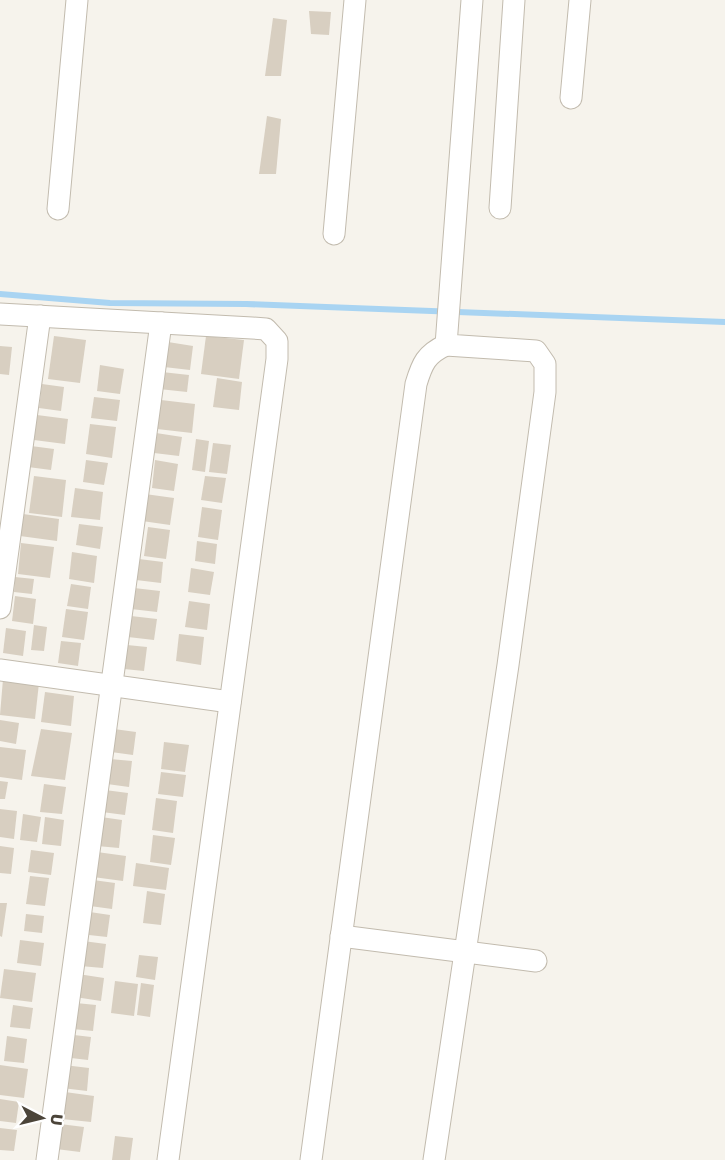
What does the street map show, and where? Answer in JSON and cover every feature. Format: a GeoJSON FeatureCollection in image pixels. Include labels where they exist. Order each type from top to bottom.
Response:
{"type":"FeatureCollection","features":[{"type":"Feature","properties":{"kind":"street"},"geometry":{"type":"LineString","coordinates":[[58,209],[77,0]]}},
{"type":"Feature","properties":{"kind":"street"},"geometry":{"type":"LineString","coordinates":[[334,234],[356,0]]}},
{"type":"Feature","properties":{"kind":"street"},"geometry":{"type":"LineString","coordinates":[[311,1160],[416,384],[426,358],[446,337],[472,0]]}},
{"type":"Feature","properties":{"kind":"street"},"geometry":{"type":"LineString","coordinates":[[500,208],[514,0]]}},
{"type":"Feature","properties":{"kind":"street"},"geometry":{"type":"LineString","coordinates":[[571,98],[580,0]]}},
{"type":"Feature","properties":{"kind":"street"},"geometry":{"type":"LineString","coordinates":[[0,314],[266,329],[277,340],[277,359],[168,1160]]}},
{"type":"Feature","properties":{"kind":"street"},"geometry":{"type":"LineString","coordinates":[[0,608],[40,316]]}},
{"type":"Feature","properties":{"kind":"street"},"geometry":{"type":"LineString","coordinates":[[47,1160],[161,323]]}},
{"type":"Feature","properties":{"kind":"street"},"geometry":{"type":"LineString","coordinates":[[434,1160],[510,654],[545,392],[545,364],[540,354],[526,348],[446,337]]}},
{"type":"Feature","properties":{"kind":"street"},"geometry":{"type":"LineString","coordinates":[[0,670],[230,702]]}},
{"type":"Feature","properties":{"kind":"street"},"geometry":{"type":"LineString","coordinates":[[341,936],[536,961]]}},
{"type":"Feature","properties":{"kind":"building"},"geometry":{"type":"Polygon","coordinates":[[[309,11],[331,12],[329,35],[311,34],[309,11]]]}},
{"type":"Feature","properties":{"kind":"building"},"geometry":{"type":"Polygon","coordinates":[[[273,18],[287,20],[281,76],[265,76],[273,18]]]}},
{"type":"Feature","properties":{"kind":"building"},"geometry":{"type":"Polygon","coordinates":[[[267,116],[281,119],[276,174],[259,174],[267,116]]]}},
{"type":"Feature","properties":{"kind":"building"},"geometry":{"type":"Polygon","coordinates":[[[54,336],[86,340],[80,383],[48,379],[54,336]]]}},
{"type":"Feature","properties":{"kind":"building"},"geometry":{"type":"Polygon","coordinates":[[[206,336],[244,340],[239,379],[201,374],[206,336]]]}},
{"type":"Feature","properties":{"kind":"building"},"geometry":{"type":"Polygon","coordinates":[[[168,342],[193,346],[190,370],[164,367],[168,342]]]}},
{"type":"Feature","properties":{"kind":"building"},"geometry":{"type":"Polygon","coordinates":[[[0,346],[12,347],[9,375],[0,374],[0,346]]]}},
{"type":"Feature","properties":{"kind":"building"},"geometry":{"type":"Polygon","coordinates":[[[100,365],[124,369],[120,394],[97,391],[100,365]]]}},
{"type":"Feature","properties":{"kind":"building"},"geometry":{"type":"Polygon","coordinates":[[[162,372],[189,375],[187,392],[159,389],[162,372]]]}},
{"type":"Feature","properties":{"kind":"building"},"geometry":{"type":"Polygon","coordinates":[[[217,378],[242,382],[239,410],[213,407],[217,378]]]}},
{"type":"Feature","properties":{"kind":"building"},"geometry":{"type":"Polygon","coordinates":[[[42,384],[64,387],[61,411],[39,408],[42,384]]]}},
{"type":"Feature","properties":{"kind":"building"},"geometry":{"type":"Polygon","coordinates":[[[94,397],[120,400],[117,421],[91,418],[94,397]]]}},
{"type":"Feature","properties":{"kind":"building"},"geometry":{"type":"Polygon","coordinates":[[[161,400],[195,404],[192,433],[157,429],[161,400]]]}},
{"type":"Feature","properties":{"kind":"building"},"geometry":{"type":"Polygon","coordinates":[[[37,415],[68,419],[65,444],[34,440],[37,415]]]}},
{"type":"Feature","properties":{"kind":"building"},"geometry":{"type":"Polygon","coordinates":[[[90,424],[116,427],[112,458],[86,454],[90,424]]]}},
{"type":"Feature","properties":{"kind":"building"},"geometry":{"type":"Polygon","coordinates":[[[156,433],[182,437],[179,456],[154,453],[156,433]]]}},
{"type":"Feature","properties":{"kind":"building"},"geometry":{"type":"Polygon","coordinates":[[[196,439],[209,441],[205,472],[192,470],[196,439]]]}},
{"type":"Feature","properties":{"kind":"building"},"geometry":{"type":"Polygon","coordinates":[[[213,443],[231,445],[227,474],[209,472],[213,443]]]}},
{"type":"Feature","properties":{"kind":"building"},"geometry":{"type":"Polygon","coordinates":[[[31,446],[54,449],[51,470],[28,467],[31,446]]]}},
{"type":"Feature","properties":{"kind":"building"},"geometry":{"type":"Polygon","coordinates":[[[86,460],[108,463],[104,485],[83,482],[86,460]]]}},
{"type":"Feature","properties":{"kind":"building"},"geometry":{"type":"Polygon","coordinates":[[[155,460],[178,464],[174,491],[152,488],[155,460]]]}},
{"type":"Feature","properties":{"kind":"building"},"geometry":{"type":"Polygon","coordinates":[[[34,476],[66,480],[62,517],[29,513],[34,476]]]}},
{"type":"Feature","properties":{"kind":"building"},"geometry":{"type":"Polygon","coordinates":[[[205,476],[226,478],[222,503],[201,500],[205,476]]]}},
{"type":"Feature","properties":{"kind":"building"},"geometry":{"type":"Polygon","coordinates":[[[75,488],[103,492],[100,520],[71,517],[75,488]]]}},
{"type":"Feature","properties":{"kind":"building"},"geometry":{"type":"Polygon","coordinates":[[[145,494],[174,498],[170,525],[142,521],[145,494]]]}},
{"type":"Feature","properties":{"kind":"building"},"geometry":{"type":"Polygon","coordinates":[[[202,507],[222,510],[218,540],[198,537],[202,507]]]}},
{"type":"Feature","properties":{"kind":"building"},"geometry":{"type":"Polygon","coordinates":[[[23,514],[59,519],[57,541],[20,536],[23,514]]]}},
{"type":"Feature","properties":{"kind":"building"},"geometry":{"type":"Polygon","coordinates":[[[79,524],[103,527],[100,549],[76,545],[79,524]]]}},
{"type":"Feature","properties":{"kind":"building"},"geometry":{"type":"Polygon","coordinates":[[[148,527],[170,530],[166,559],[144,556],[148,527]]]}},
{"type":"Feature","properties":{"kind":"building"},"geometry":{"type":"Polygon","coordinates":[[[197,541],[217,544],[215,564],[195,561],[197,541]]]}},
{"type":"Feature","properties":{"kind":"building"},"geometry":{"type":"Polygon","coordinates":[[[21,543],[54,547],[50,578],[18,574],[21,543]]]}},
{"type":"Feature","properties":{"kind":"building"},"geometry":{"type":"Polygon","coordinates":[[[72,552],[97,556],[94,583],[69,579],[72,552]]]}},
{"type":"Feature","properties":{"kind":"building"},"geometry":{"type":"Polygon","coordinates":[[[139,559],[163,562],[161,583],[136,580],[139,559]]]}},
{"type":"Feature","properties":{"kind":"building"},"geometry":{"type":"Polygon","coordinates":[[[191,568],[214,572],[210,595],[188,592],[191,568]]]}},
{"type":"Feature","properties":{"kind":"building"},"geometry":{"type":"Polygon","coordinates":[[[15,577],[34,579],[32,594],[14,592],[15,577]]]}},
{"type":"Feature","properties":{"kind":"building"},"geometry":{"type":"Polygon","coordinates":[[[71,584],[91,587],[88,609],[67,606],[71,584]]]}},
{"type":"Feature","properties":{"kind":"building"},"geometry":{"type":"Polygon","coordinates":[[[134,588],[160,591],[157,612],[131,609],[134,588]]]}},
{"type":"Feature","properties":{"kind":"building"},"geometry":{"type":"Polygon","coordinates":[[[15,596],[36,599],[33,624],[12,621],[15,596]]]}},
{"type":"Feature","properties":{"kind":"building"},"geometry":{"type":"Polygon","coordinates":[[[189,601],[210,604],[207,630],[185,627],[189,601]]]}},
{"type":"Feature","properties":{"kind":"building"},"geometry":{"type":"Polygon","coordinates":[[[66,609],[88,612],[84,640],[62,637],[66,609]]]}},
{"type":"Feature","properties":{"kind":"building"},"geometry":{"type":"Polygon","coordinates":[[[131,616],[157,619],[154,640],[128,637],[131,616]]]}},
{"type":"Feature","properties":{"kind":"building"},"geometry":{"type":"Polygon","coordinates":[[[34,625],[47,627],[44,651],[31,650],[34,625]]]}},
{"type":"Feature","properties":{"kind":"building"},"geometry":{"type":"Polygon","coordinates":[[[6,628],[26,631],[23,656],[3,653],[6,628]]]}},
{"type":"Feature","properties":{"kind":"building"},"geometry":{"type":"Polygon","coordinates":[[[179,634],[204,637],[201,665],[176,661],[179,634]]]}},
{"type":"Feature","properties":{"kind":"building"},"geometry":{"type":"Polygon","coordinates":[[[61,641],[81,643],[78,666],[58,663],[61,641]]]}},
{"type":"Feature","properties":{"kind":"building"},"geometry":{"type":"Polygon","coordinates":[[[127,645],[147,647],[144,671],[124,669],[127,645]]]}},
{"type":"Feature","properties":{"kind":"building"},"geometry":{"type":"Polygon","coordinates":[[[3,679],[39,683],[35,719],[0,715],[3,679]]]}},
{"type":"Feature","properties":{"kind":"building"},"geometry":{"type":"Polygon","coordinates":[[[45,692],[74,696],[71,726],[41,722],[45,692]]]}},
{"type":"Feature","properties":{"kind":"building"},"geometry":{"type":"Polygon","coordinates":[[[0,720],[19,723],[16,744],[0,741],[0,720]]]}},
{"type":"Feature","properties":{"kind":"building"},"geometry":{"type":"Polygon","coordinates":[[[41,729],[72,733],[65,780],[31,776],[41,729]]]}},
{"type":"Feature","properties":{"kind":"building"},"geometry":{"type":"Polygon","coordinates":[[[114,729],[136,732],[133,755],[111,752],[114,729]]]}},
{"type":"Feature","properties":{"kind":"building"},"geometry":{"type":"Polygon","coordinates":[[[164,742],[189,745],[185,772],[161,769],[164,742]]]}},
{"type":"Feature","properties":{"kind":"building"},"geometry":{"type":"Polygon","coordinates":[[[0,747],[26,750],[22,780],[0,777],[0,747]]]}},
{"type":"Feature","properties":{"kind":"building"},"geometry":{"type":"Polygon","coordinates":[[[110,759],[132,761],[129,787],[107,784],[110,759]]]}},
{"type":"Feature","properties":{"kind":"building"},"geometry":{"type":"Polygon","coordinates":[[[161,772],[186,775],[183,797],[158,794],[161,772]]]}},
{"type":"Feature","properties":{"kind":"building"},"geometry":{"type":"Polygon","coordinates":[[[0,781],[8,782],[5,799],[0,799],[0,781]]]}},
{"type":"Feature","properties":{"kind":"building"},"geometry":{"type":"Polygon","coordinates":[[[44,784],[66,787],[62,814],[40,812],[44,784]]]}},
{"type":"Feature","properties":{"kind":"building"},"geometry":{"type":"Polygon","coordinates":[[[105,790],[128,793],[125,815],[102,812],[105,790]]]}},
{"type":"Feature","properties":{"kind":"building"},"geometry":{"type":"Polygon","coordinates":[[[156,798],[177,801],[173,833],[152,830],[156,798]]]}},
{"type":"Feature","properties":{"kind":"building"},"geometry":{"type":"Polygon","coordinates":[[[0,809],[17,811],[14,839],[0,837],[0,809]]]}},
{"type":"Feature","properties":{"kind":"building"},"geometry":{"type":"Polygon","coordinates":[[[23,814],[41,817],[37,842],[20,840],[23,814]]]}},
{"type":"Feature","properties":{"kind":"building"},"geometry":{"type":"Polygon","coordinates":[[[45,817],[64,820],[61,846],[42,844],[45,817]]]}},
{"type":"Feature","properties":{"kind":"building"},"geometry":{"type":"Polygon","coordinates":[[[101,817],[122,820],[119,848],[97,846],[101,817]]]}},
{"type":"Feature","properties":{"kind":"building"},"geometry":{"type":"Polygon","coordinates":[[[153,835],[175,838],[171,865],[150,862],[153,835]]]}},
{"type":"Feature","properties":{"kind":"building"},"geometry":{"type":"Polygon","coordinates":[[[0,846],[14,848],[11,874],[0,873],[0,846]]]}},
{"type":"Feature","properties":{"kind":"building"},"geometry":{"type":"Polygon","coordinates":[[[31,850],[54,853],[51,875],[28,872],[31,850]]]}},
{"type":"Feature","properties":{"kind":"building"},"geometry":{"type":"Polygon","coordinates":[[[97,852],[126,856],[123,881],[93,877],[97,852]]]}},
{"type":"Feature","properties":{"kind":"building"},"geometry":{"type":"Polygon","coordinates":[[[136,863],[169,868],[166,890],[133,886],[136,863]]]}},
{"type":"Feature","properties":{"kind":"building"},"geometry":{"type":"Polygon","coordinates":[[[30,876],[49,878],[45,906],[26,904],[30,876]]]}},
{"type":"Feature","properties":{"kind":"building"},"geometry":{"type":"Polygon","coordinates":[[[93,880],[115,883],[112,909],[90,906],[93,880]]]}},
{"type":"Feature","properties":{"kind":"building"},"geometry":{"type":"Polygon","coordinates":[[[147,891],[165,894],[161,925],[143,923],[147,891]]]}},
{"type":"Feature","properties":{"kind":"building"},"geometry":{"type":"Polygon","coordinates":[[[0,903],[7,903],[2,937],[0,936],[0,903]]]}},
{"type":"Feature","properties":{"kind":"building"},"geometry":{"type":"Polygon","coordinates":[[[83,911],[110,915],[107,937],[80,934],[83,911]]]}},
{"type":"Feature","properties":{"kind":"building"},"geometry":{"type":"Polygon","coordinates":[[[26,914],[44,916],[42,933],[24,931],[26,914]]]}},
{"type":"Feature","properties":{"kind":"building"},"geometry":{"type":"Polygon","coordinates":[[[20,940],[44,943],[41,966],[17,963],[20,940]]]}},
{"type":"Feature","properties":{"kind":"building"},"geometry":{"type":"Polygon","coordinates":[[[83,941],[106,944],[103,968],[80,966],[83,941]]]}},
{"type":"Feature","properties":{"kind":"building"},"geometry":{"type":"Polygon","coordinates":[[[139,955],[158,957],[155,980],[136,977],[139,955]]]}},
{"type":"Feature","properties":{"kind":"building"},"geometry":{"type":"Polygon","coordinates":[[[4,969],[36,973],[32,1002],[0,998],[4,969]]]}},
{"type":"Feature","properties":{"kind":"building"},"geometry":{"type":"Polygon","coordinates":[[[78,974],[104,978],[101,1001],[75,997],[78,974]]]}},
{"type":"Feature","properties":{"kind":"building"},"geometry":{"type":"Polygon","coordinates":[[[115,981],[138,984],[134,1016],[111,1013],[115,981]]]}},
{"type":"Feature","properties":{"kind":"building"},"geometry":{"type":"Polygon","coordinates":[[[141,983],[154,985],[150,1017],[137,1015],[141,983]]]}},
{"type":"Feature","properties":{"kind":"building"},"geometry":{"type":"Polygon","coordinates":[[[76,1003],[96,1005],[93,1031],[73,1029],[76,1003]]]}},
{"type":"Feature","properties":{"kind":"building"},"geometry":{"type":"Polygon","coordinates":[[[13,1005],[33,1008],[30,1029],[10,1027],[13,1005]]]}},
{"type":"Feature","properties":{"kind":"building"},"geometry":{"type":"Polygon","coordinates":[[[74,1035],[91,1037],[88,1060],[71,1058],[74,1035]]]}},
{"type":"Feature","properties":{"kind":"building"},"geometry":{"type":"Polygon","coordinates":[[[7,1036],[27,1039],[24,1063],[4,1061],[7,1036]]]}},
{"type":"Feature","properties":{"kind":"building"},"geometry":{"type":"Polygon","coordinates":[[[0,1065],[28,1069],[24,1098],[0,1095],[0,1065]]]}},
{"type":"Feature","properties":{"kind":"building"},"geometry":{"type":"Polygon","coordinates":[[[64,1065],[89,1068],[87,1091],[62,1088],[64,1065]]]}},
{"type":"Feature","properties":{"kind":"building"},"geometry":{"type":"Polygon","coordinates":[[[65,1092],[94,1096],[91,1122],[62,1119],[65,1092]]]}},
{"type":"Feature","properties":{"kind":"building"},"geometry":{"type":"Polygon","coordinates":[[[0,1099],[19,1102],[16,1123],[0,1121],[0,1099]]]}},
{"type":"Feature","properties":{"kind":"building"},"geometry":{"type":"Polygon","coordinates":[[[60,1124],[84,1127],[80,1152],[56,1149],[60,1124]]]}},
{"type":"Feature","properties":{"kind":"building"},"geometry":{"type":"Polygon","coordinates":[[[0,1128],[17,1130],[14,1151],[0,1150],[0,1128]]]}},
{"type":"Feature","properties":{"kind":"building"},"geometry":{"type":"Polygon","coordinates":[[[115,1136],[133,1138],[130,1160],[112,1160],[115,1136]]]}},
{"type":"Feature","properties":{"kind":"waterway"},"geometry":{"type":"LineString","coordinates":[[0,294],[110,303],[246,304],[725,322]]}}]}
